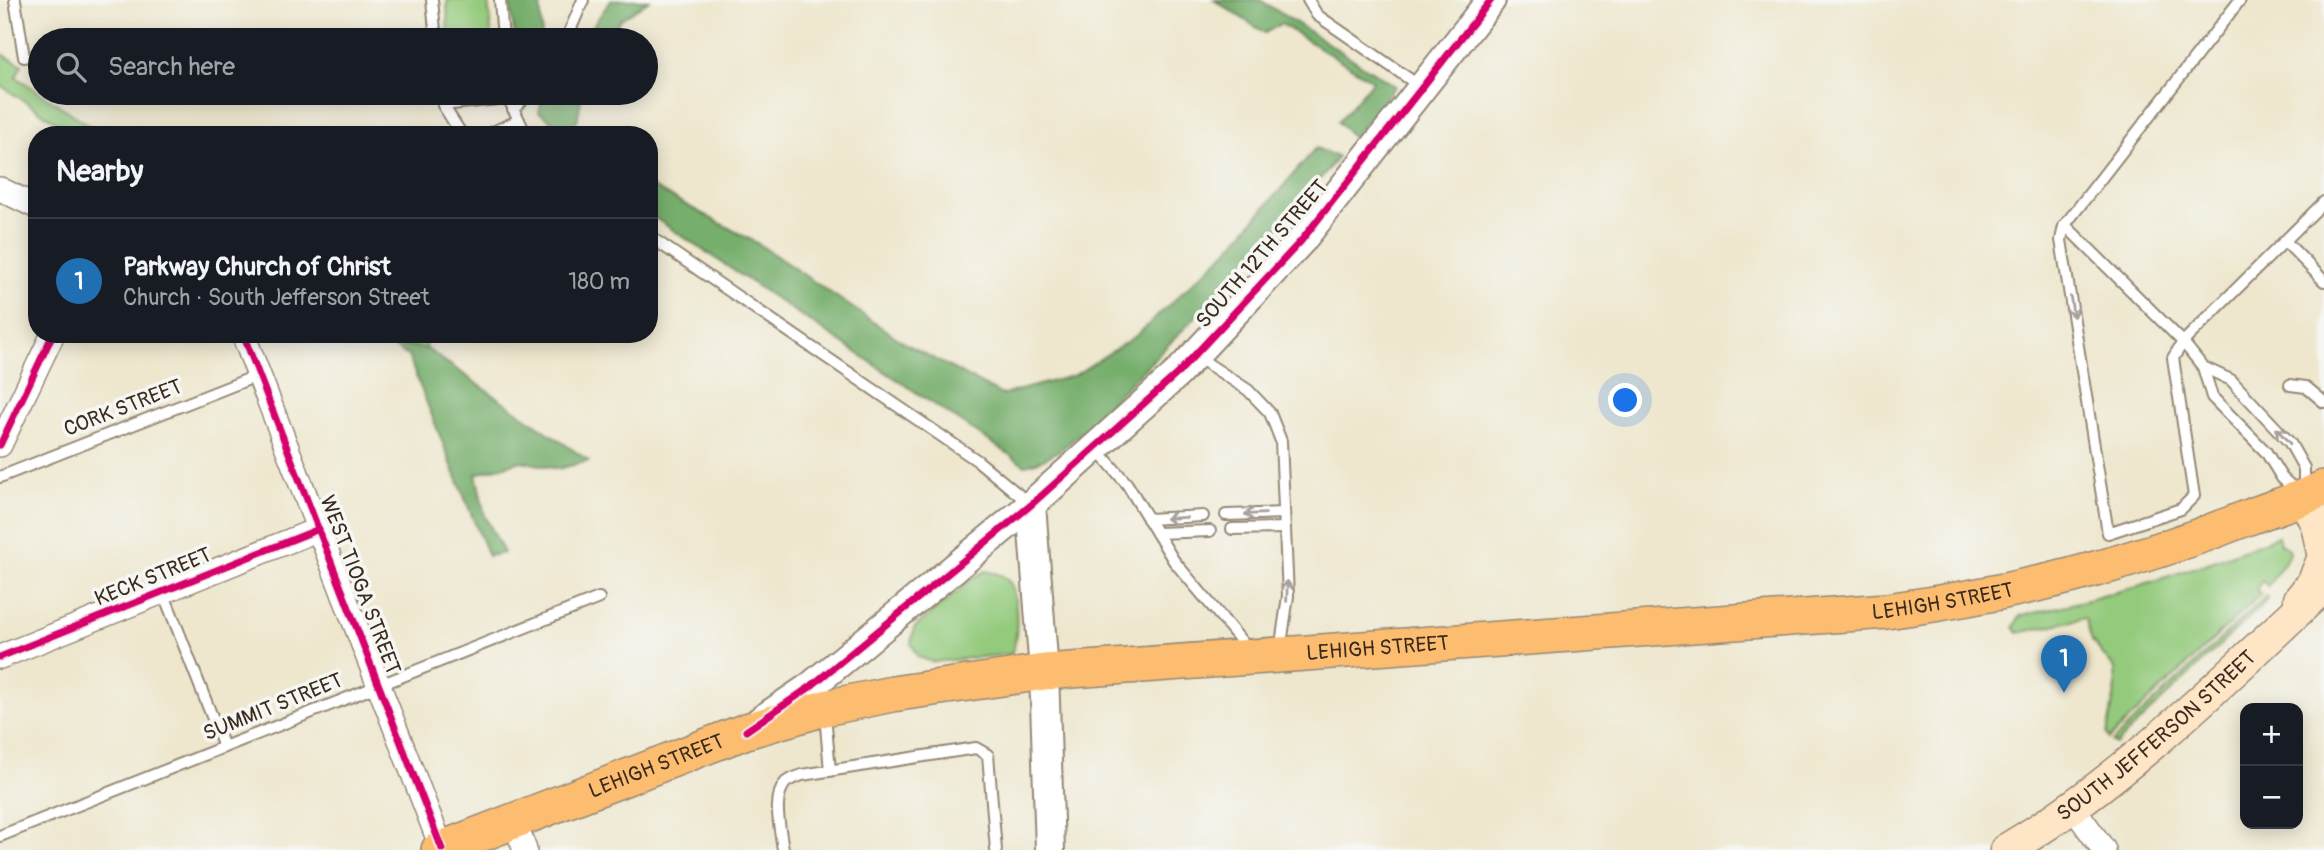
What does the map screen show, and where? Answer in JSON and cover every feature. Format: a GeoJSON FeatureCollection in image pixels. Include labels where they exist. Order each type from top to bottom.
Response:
{"type":"FeatureCollection","features":[{"type":"Feature","properties":{"kind":"main road","name":"SOUTH JEFFERSON STREET"},"geometry":{"type":"LineString","coordinates":[[2268,638],[2313,583],[2324,557],[2317,526],[2314,493]]}},
{"type":"Feature","properties":{"kind":"main road","name":"LEHIGH STREET"},"geometry":{"type":"LineString","coordinates":[[441,849],[520,836],[746,731],[825,708],[892,694],[1044,672],[1887,611],[1960,601],[2038,587],[2119,565],[2314,493]]}},
{"type":"Feature","properties":{"kind":"main road","name":"SOUTH JEFFERSON STREET"},"geometry":{"type":"LineString","coordinates":[[2006,850],[2072,806],[2186,716],[2324,586]]}},
{"type":"Feature","properties":{"kind":"street","name":"SOUTH 12TH STREET"},"geometry":{"type":"LineString","coordinates":[[746,731],[810,687],[1031,505],[1196,356],[1301,241],[1491,0]]}},
{"type":"Feature","properties":{"kind":"street"},"geometry":{"type":"LineString","coordinates":[[0,189],[28,203]]}},
{"type":"Feature","properties":{"kind":"street"},"geometry":{"type":"LineString","coordinates":[[0,445],[49,343]]}},
{"type":"Feature","properties":{"kind":"street","name":"WEST TIOGA STREET"},"geometry":{"type":"LineString","coordinates":[[247,343],[381,685],[441,849]]}},
{"type":"Feature","properties":{"kind":"street"},"geometry":{"type":"LineString","coordinates":[[1031,505],[1044,672],[1050,850]]}},
{"type":"Feature","properties":{"kind":"street","name":"KECK STREET"},"geometry":{"type":"LineString","coordinates":[[0,657],[319,528]]}},
{"type":"Feature","properties":{"kind":"street"},"geometry":{"type":"LineString","coordinates":[[2072,806],[2104,850]]}},
{"type":"Feature","properties":{"kind":"lane"},"geometry":{"type":"LineString","coordinates":[[15,0],[24,57]]}},
{"type":"Feature","properties":{"kind":"lane"},"geometry":{"type":"LineString","coordinates":[[432,0],[435,28]]}},
{"type":"Feature","properties":{"kind":"lane"},"geometry":{"type":"LineString","coordinates":[[499,0],[502,28]]}},
{"type":"Feature","properties":{"kind":"lane"},"geometry":{"type":"LineString","coordinates":[[571,28],[583,0]]}},
{"type":"Feature","properties":{"kind":"lane"},"geometry":{"type":"LineString","coordinates":[[1308,0],[1317,15],[1422,88]]}},
{"type":"Feature","properties":{"kind":"lane"},"geometry":{"type":"LineString","coordinates":[[2240,0],[2065,225],[2061,240],[2108,533],[2181,509],[2194,496],[2173,358],[2183,342],[2324,202]]}},
{"type":"Feature","properties":{"kind":"lane"},"geometry":{"type":"LineString","coordinates":[[443,105],[456,126]]}},
{"type":"Feature","properties":{"kind":"lane"},"geometry":{"type":"LineString","coordinates":[[511,105],[522,126]]}},
{"type":"Feature","properties":{"kind":"lane"},"geometry":{"type":"LineString","coordinates":[[513,109],[517,105]]}},
{"type":"Feature","properties":{"kind":"lane"},"geometry":{"type":"LineString","coordinates":[[506,126],[519,120]]}},
{"type":"Feature","properties":{"kind":"lane"},"geometry":{"type":"LineString","coordinates":[[2065,225],[2183,342],[2203,367],[2212,397],[2266,452],[2282,478],[2314,493]]}},
{"type":"Feature","properties":{"kind":"lane"},"geometry":{"type":"LineString","coordinates":[[2285,241],[2324,281]]}},
{"type":"Feature","properties":{"kind":"lane"},"geometry":{"type":"LineString","coordinates":[[658,242],[978,461],[1031,505]]}},
{"type":"Feature","properties":{"kind":"lane"},"geometry":{"type":"LineString","coordinates":[[1096,449],[1127,484],[1174,561],[1266,655],[1288,596],[1281,441],[1270,413],[1248,390],[1196,356]]}},
{"type":"Feature","properties":{"kind":"lane"},"geometry":{"type":"LineString","coordinates":[[2203,367],[2231,380],[2290,443],[2314,493]]}},
{"type":"Feature","properties":{"kind":"lane","name":"CORK STREET"},"geometry":{"type":"LineString","coordinates":[[0,477],[259,375]]}},
{"type":"Feature","properties":{"kind":"lane"},"geometry":{"type":"LineString","coordinates":[[2290,385],[2306,387],[2324,402]]}},
{"type":"Feature","properties":{"kind":"lane"},"geometry":{"type":"LineString","coordinates":[[1226,515],[1284,513]]}},
{"type":"Feature","properties":{"kind":"lane"},"geometry":{"type":"LineString","coordinates":[[1148,519],[1203,516]]}},
{"type":"Feature","properties":{"kind":"lane"},"geometry":{"type":"LineString","coordinates":[[1232,530],[1285,528]]}},
{"type":"Feature","properties":{"kind":"lane"},"geometry":{"type":"LineString","coordinates":[[1157,533],[1210,531]]}},
{"type":"Feature","properties":{"kind":"lane"},"geometry":{"type":"LineString","coordinates":[[163,592],[224,747]]}},
{"type":"Feature","properties":{"kind":"lane","name":"SUMMIT STREET"},"geometry":{"type":"LineString","coordinates":[[0,836],[599,598]]}},
{"type":"Feature","properties":{"kind":"lane"},"geometry":{"type":"LineString","coordinates":[[825,708],[830,771]]}},
{"type":"Feature","properties":{"kind":"lane"},"geometry":{"type":"LineString","coordinates":[[783,850],[778,814],[780,795],[786,782],[802,775],[976,748],[988,755],[992,772],[996,850]]}},
{"type":"Feature","properties":{"kind":"green space"},"geometry":{"type":"Polygon","coordinates":[[[447,0],[488,0],[491,28],[448,28],[447,0]]]}},
{"type":"Feature","properties":{"kind":"green space"},"geometry":{"type":"Polygon","coordinates":[[[509,0],[540,0],[541,28],[513,28],[509,0]]]}},
{"type":"Feature","properties":{"kind":"green space"},"geometry":{"type":"Polygon","coordinates":[[[611,0],[649,0],[620,20],[614,28],[591,28],[611,0]]]}},
{"type":"Feature","properties":{"kind":"green space"},"geometry":{"type":"Polygon","coordinates":[[[1214,0],[1260,0],[1395,86],[1354,138],[1338,122],[1373,81],[1281,24],[1265,33],[1214,0]]]}},
{"type":"Feature","properties":{"kind":"green space"},"geometry":{"type":"Polygon","coordinates":[[[0,53],[22,65],[16,77],[28,85],[28,103],[0,85],[0,53]]]}},
{"type":"Feature","properties":{"kind":"green space"},"geometry":{"type":"Polygon","coordinates":[[[30,105],[58,105],[90,126],[62,126],[30,105]]]}},
{"type":"Feature","properties":{"kind":"green space"},"geometry":{"type":"Polygon","coordinates":[[[541,105],[580,105],[577,121],[563,126],[559,126],[539,112],[541,105]]]}},
{"type":"Feature","properties":{"kind":"green space"},"geometry":{"type":"Polygon","coordinates":[[[1316,148],[1338,157],[1236,274],[1081,433],[1055,453],[1025,465],[658,220],[658,190],[757,243],[906,344],[1002,395],[1075,375],[1137,335],[1227,251],[1316,148]]]}},
{"type":"Feature","properties":{"kind":"green space"},"geometry":{"type":"Polygon","coordinates":[[[425,343],[427,349],[389,344],[425,343]]]}},
{"type":"Feature","properties":{"kind":"green space"},"geometry":{"type":"Polygon","coordinates":[[[389,344],[427,349],[589,461],[558,469],[522,461],[476,474],[485,516],[504,553],[488,556],[408,356],[389,344]]]}},
{"type":"Feature","properties":{"kind":"green space"},"geometry":{"type":"Polygon","coordinates":[[[2278,536],[2280,544],[2289,549],[2290,554],[2268,586],[2262,581],[2256,590],[2261,594],[2109,739],[2107,734],[2116,686],[2115,669],[2092,641],[2085,618],[2018,633],[2014,627],[2020,616],[2151,582],[2278,536]]]}},
{"type":"Feature","properties":{"kind":"green space"},"geometry":{"type":"Polygon","coordinates":[[[985,571],[999,574],[1013,589],[1016,629],[1011,654],[933,662],[918,657],[911,643],[914,628],[974,577],[985,571]]]}},
{"type":"Feature","properties":{"kind":"green space"},"geometry":{"type":"Polygon","coordinates":[[[2266,596],[2268,598],[2263,604],[2116,744],[2112,742],[2266,596]]]}},
{"type":"Feature","properties":{"kind":"cycle path"},"geometry":{"type":"LineString","coordinates":[[746,731],[810,687],[1031,505],[1178,373],[1301,241],[1491,0]]}},
{"type":"Feature","properties":{"kind":"cycle path"},"geometry":{"type":"LineString","coordinates":[[0,445],[49,343]]}},
{"type":"Feature","properties":{"kind":"cycle path"},"geometry":{"type":"LineString","coordinates":[[246,343],[442,849]]}},
{"type":"Feature","properties":{"kind":"cycle path"},"geometry":{"type":"LineString","coordinates":[[0,657],[319,529]]}},
{"type":"Feature","properties":{"kind":"place","name":"Parkway Church of Christ"},"geometry":{"type":"Point","coordinates":[2064,693]}}]}
